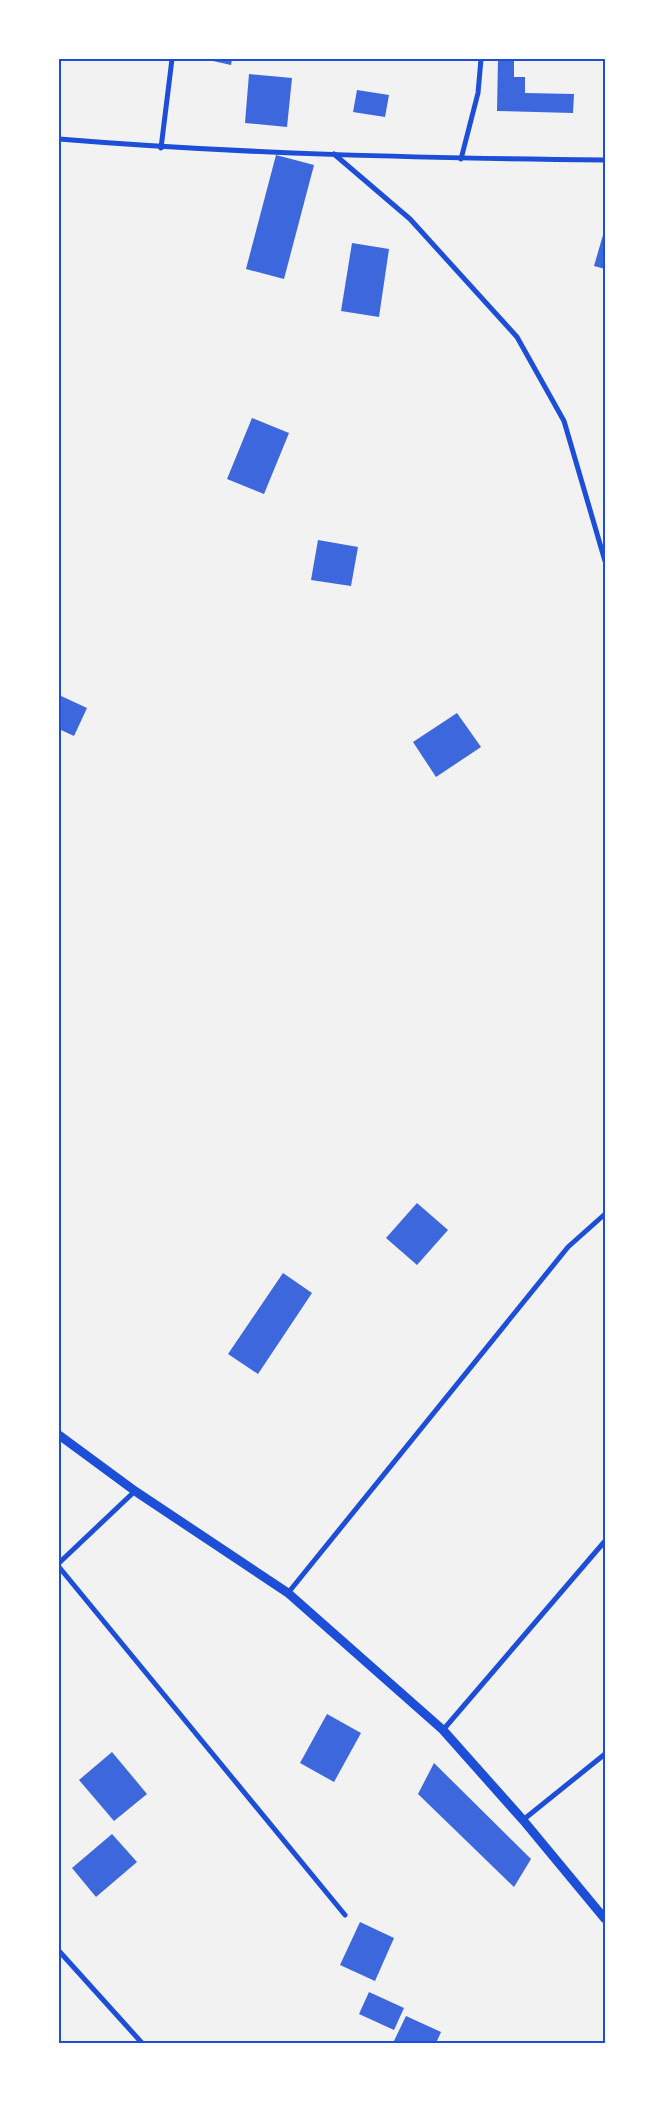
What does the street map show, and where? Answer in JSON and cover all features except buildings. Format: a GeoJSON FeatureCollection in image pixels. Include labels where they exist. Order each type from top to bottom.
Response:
{"type":"FeatureCollection","features":[{"type":"Feature","properties":{"kind":"street"},"geometry":{"type":"LineString","coordinates":[[161,148],[172,59]]}},
{"type":"Feature","properties":{"kind":"street"},"geometry":{"type":"LineString","coordinates":[[461,159],[478,93],[481,59]]}},
{"type":"Feature","properties":{"kind":"street"},"geometry":{"type":"LineString","coordinates":[[59,140],[161,148],[461,159],[605,160]]}},
{"type":"Feature","properties":{"kind":"street"},"geometry":{"type":"LineString","coordinates":[[334,154],[410,219],[518,337],[564,421],[605,562]]}},
{"type":"Feature","properties":{"kind":"street"},"geometry":{"type":"LineString","coordinates":[[288,1593],[568,1247],[605,1214]]}},
{"type":"Feature","properties":{"kind":"street"},"geometry":{"type":"LineString","coordinates":[[59,1435],[134,1491],[288,1593],[444,1730],[524,1820],[605,1919]]}},
{"type":"Feature","properties":{"kind":"street"},"geometry":{"type":"LineString","coordinates":[[59,1563],[134,1491]]}},
{"type":"Feature","properties":{"kind":"street"},"geometry":{"type":"LineString","coordinates":[[444,1730],[605,1541]]}},
{"type":"Feature","properties":{"kind":"street"},"geometry":{"type":"LineString","coordinates":[[59,1567],[345,1915]]}},
{"type":"Feature","properties":{"kind":"street"},"geometry":{"type":"LineString","coordinates":[[524,1820],[605,1754]]}},
{"type":"Feature","properties":{"kind":"street"},"geometry":{"type":"LineString","coordinates":[[59,1950],[142,2043]]}}]}
